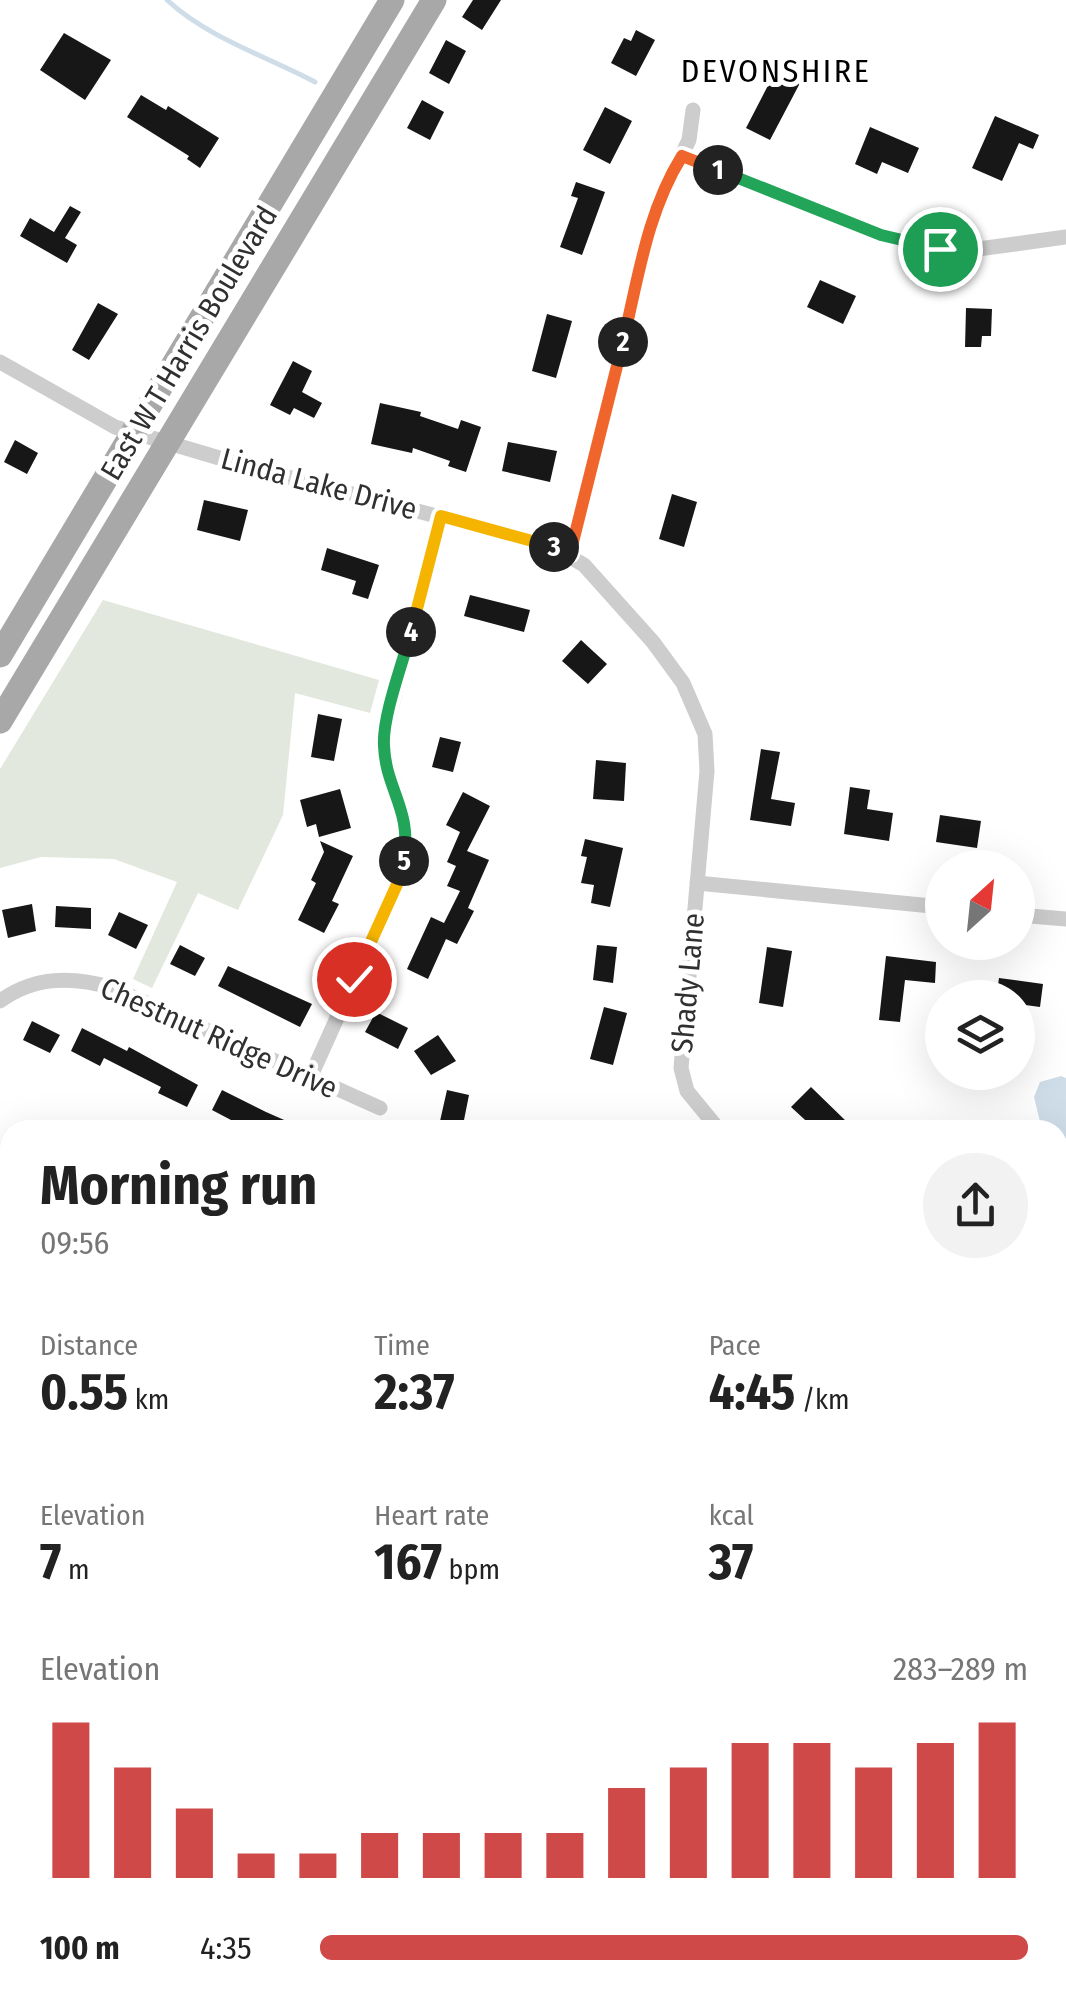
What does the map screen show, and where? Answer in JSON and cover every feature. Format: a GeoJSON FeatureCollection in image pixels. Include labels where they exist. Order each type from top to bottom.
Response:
{"type":"FeatureCollection","features":[{"type":"Feature","properties":{"kind":"main road","name":"East W T Harris Boulevard"},"geometry":{"type":"LineString","coordinates":[[0,655],[392,0]]}},
{"type":"Feature","properties":{"kind":"main road","name":"East W T Harris Boulevard"},"geometry":{"type":"LineString","coordinates":[[0,721],[434,0]]}},
{"type":"Feature","properties":{"kind":"street"},"geometry":{"type":"LineString","coordinates":[[570,554],[655,210],[689,140],[693,110]]}},
{"type":"Feature","properties":{"kind":"street"},"geometry":{"type":"LineString","coordinates":[[682,156],[910,244],[971,250],[1066,238]]}},
{"type":"Feature","properties":{"kind":"street","name":"Linda Lake Drive"},"geometry":{"type":"LineString","coordinates":[[0,362],[97,420],[134,433],[570,554],[653,642],[696,708],[706,742],[707,771],[697,883]]}},
{"type":"Feature","properties":{"kind":"street"},"geometry":{"type":"LineString","coordinates":[[310,1078],[399,880],[405,857],[404,811],[387,768],[384,736],[441,516]]}},
{"type":"Feature","properties":{"kind":"street"},"geometry":{"type":"LineString","coordinates":[[697,883],[925,906]]}},
{"type":"Feature","properties":{"kind":"street","name":"Shady Lane"},"geometry":{"type":"LineString","coordinates":[[697,883],[681,1068],[690,1096],[710,1120]]}},
{"type":"Feature","properties":{"kind":"street"},"geometry":{"type":"LineString","coordinates":[[1035,916],[1066,919]]}},
{"type":"Feature","properties":{"kind":"street","name":"Chestnut Ridge Drive"},"geometry":{"type":"LineString","coordinates":[[0,1001],[33,983],[56,979],[90,981],[380,1108]]}},
{"type":"Feature","properties":{"kind":"shaded area"},"geometry":{"type":"Polygon","coordinates":[[[103,600],[379,680],[370,713],[295,693],[283,815],[238,910],[198,893],[152,988],[133,979],[177,882],[114,859],[41,857],[0,868],[0,769],[103,600]]]}},
{"type":"Feature","properties":{"kind":"shaded area"},"geometry":{"type":"Polygon","coordinates":[[[1066,1078],[1066,1120],[1040,1120],[1034,1097],[1040,1082],[1066,1078]]]}},
{"type":"Feature","properties":{"kind":"building"},"geometry":{"type":"Polygon","coordinates":[[[473,0],[501,0],[482,30],[462,17],[473,0]]]}},
{"type":"Feature","properties":{"kind":"building"},"geometry":{"type":"Polygon","coordinates":[[[636,30],[655,40],[636,76],[611,63],[624,38],[631,41],[636,30]]]}},
{"type":"Feature","properties":{"kind":"building"},"geometry":{"type":"Polygon","coordinates":[[[64,33],[111,60],[85,100],[40,70],[64,33]]]}},
{"type":"Feature","properties":{"kind":"building"},"geometry":{"type":"Polygon","coordinates":[[[446,40],[466,51],[449,84],[429,73],[446,40]]]}},
{"type":"Feature","properties":{"kind":"building"},"geometry":{"type":"Polygon","coordinates":[[[776,70],[800,83],[770,140],[746,128],[776,70]]]}},
{"type":"Feature","properties":{"kind":"building"},"geometry":{"type":"Polygon","coordinates":[[[141,95],[166,110],[168,106],[219,138],[200,168],[187,159],[189,156],[127,117],[141,95]]]}},
{"type":"Feature","properties":{"kind":"building"},"geometry":{"type":"Polygon","coordinates":[[[422,100],[444,112],[430,140],[407,128],[422,100]]]}},
{"type":"Feature","properties":{"kind":"building"},"geometry":{"type":"Polygon","coordinates":[[[605,107],[632,121],[610,164],[583,150],[605,107]]]}},
{"type":"Feature","properties":{"kind":"building"},"geometry":{"type":"Polygon","coordinates":[[[995,116],[1039,135],[1033,149],[1019,143],[1002,181],[972,168],[995,116]]]}},
{"type":"Feature","properties":{"kind":"building"},"geometry":{"type":"Polygon","coordinates":[[[870,127],[919,148],[908,173],[882,162],[877,174],[855,164],[870,127]]]}},
{"type":"Feature","properties":{"kind":"building"},"geometry":{"type":"Polygon","coordinates":[[[576,182],[605,192],[582,255],[560,247],[578,198],[571,196],[576,182]]]}},
{"type":"Feature","properties":{"kind":"building"},"geometry":{"type":"Polygon","coordinates":[[[70,206],[81,212],[65,238],[77,245],[67,263],[20,236],[30,218],[54,232],[70,206]]]}},
{"type":"Feature","properties":{"kind":"building"},"geometry":{"type":"Polygon","coordinates":[[[820,280],[856,296],[843,324],[807,307],[820,280]]]}},
{"type":"Feature","properties":{"kind":"building"},"geometry":{"type":"Polygon","coordinates":[[[98,303],[118,314],[89,360],[72,350],[98,303]]]}},
{"type":"Feature","properties":{"kind":"building"},"geometry":{"type":"Polygon","coordinates":[[[966,308],[992,309],[991,336],[982,336],[981,347],[965,347],[966,308]]]}},
{"type":"Feature","properties":{"kind":"building"},"geometry":{"type":"Polygon","coordinates":[[[547,314],[572,321],[556,378],[532,371],[547,314]]]}},
{"type":"Feature","properties":{"kind":"building"},"geometry":{"type":"Polygon","coordinates":[[[293,361],[312,371],[302,392],[322,403],[314,418],[294,408],[290,415],[270,405],[293,361]]]}},
{"type":"Feature","properties":{"kind":"building"},"geometry":{"type":"Polygon","coordinates":[[[380,403],[421,412],[420,416],[458,429],[461,420],[481,427],[466,472],[448,466],[450,461],[413,448],[412,453],[371,444],[380,403]]]}},
{"type":"Feature","properties":{"kind":"building"},"geometry":{"type":"Polygon","coordinates":[[[15,440],[38,453],[27,474],[4,462],[15,440]]]}},
{"type":"Feature","properties":{"kind":"building"},"geometry":{"type":"Polygon","coordinates":[[[508,442],[557,451],[550,482],[502,471],[508,442]]]}},
{"type":"Feature","properties":{"kind":"building"},"geometry":{"type":"Polygon","coordinates":[[[672,494],[697,502],[684,547],[659,539],[672,494]]]}},
{"type":"Feature","properties":{"kind":"building"},"geometry":{"type":"Polygon","coordinates":[[[204,500],[248,510],[240,541],[197,530],[204,500]]]}},
{"type":"Feature","properties":{"kind":"building"},"geometry":{"type":"Polygon","coordinates":[[[327,548],[379,565],[368,599],[352,594],[356,581],[321,570],[327,548]]]}},
{"type":"Feature","properties":{"kind":"building"},"geometry":{"type":"Polygon","coordinates":[[[470,595],[530,610],[524,632],[464,616],[470,595]]]}},
{"type":"Feature","properties":{"kind":"building"},"geometry":{"type":"Polygon","coordinates":[[[581,640],[607,664],[588,684],[562,661],[581,640]]]}},
{"type":"Feature","properties":{"kind":"building"},"geometry":{"type":"Polygon","coordinates":[[[318,714],[342,719],[334,761],[311,757],[318,714]]]}},
{"type":"Feature","properties":{"kind":"building"},"geometry":{"type":"Polygon","coordinates":[[[440,737],[461,742],[453,772],[432,767],[440,737]]]}},
{"type":"Feature","properties":{"kind":"building"},"geometry":{"type":"Polygon","coordinates":[[[761,749],[780,752],[771,799],[795,803],[791,826],[750,820],[761,749]]]}},
{"type":"Feature","properties":{"kind":"building"},"geometry":{"type":"Polygon","coordinates":[[[596,760],[626,763],[624,801],[593,799],[596,760]]]}},
{"type":"Feature","properties":{"kind":"building"},"geometry":{"type":"Polygon","coordinates":[[[850,787],[870,790],[867,809],[893,813],[889,841],[844,834],[850,787]]]}},
{"type":"Feature","properties":{"kind":"building"},"geometry":{"type":"Polygon","coordinates":[[[340,789],[351,828],[319,837],[316,824],[307,827],[300,800],[340,789]]]}},
{"type":"Feature","properties":{"kind":"building"},"geometry":{"type":"Polygon","coordinates":[[[463,792],[490,806],[467,851],[489,860],[468,908],[474,911],[457,944],[446,939],[428,979],[407,969],[431,917],[444,923],[460,891],[447,886],[456,866],[447,862],[460,832],[446,825],[463,792]]]}},
{"type":"Feature","properties":{"kind":"building"},"geometry":{"type":"Polygon","coordinates":[[[940,815],[981,821],[977,848],[936,842],[940,815]]]}},
{"type":"Feature","properties":{"kind":"building"},"geometry":{"type":"Polygon","coordinates":[[[585,839],[623,848],[610,907],[591,903],[594,885],[581,883],[587,857],[581,856],[585,839]]]}},
{"type":"Feature","properties":{"kind":"building"},"geometry":{"type":"Polygon","coordinates":[[[320,841],[353,856],[332,901],[339,904],[324,933],[298,920],[316,883],[311,880],[324,852],[320,841]]]}},
{"type":"Feature","properties":{"kind":"building"},"geometry":{"type":"Polygon","coordinates":[[[32,904],[36,931],[8,938],[2,910],[32,904]]]}},
{"type":"Feature","properties":{"kind":"building"},"geometry":{"type":"Polygon","coordinates":[[[56,906],[91,908],[91,929],[55,927],[56,906]]]}},
{"type":"Feature","properties":{"kind":"building"},"geometry":{"type":"Polygon","coordinates":[[[119,912],[148,925],[136,949],[108,935],[119,912]]]}},
{"type":"Feature","properties":{"kind":"building"},"geometry":{"type":"Polygon","coordinates":[[[180,945],[205,958],[195,976],[170,964],[180,945]]]}},
{"type":"Feature","properties":{"kind":"building"},"geometry":{"type":"Polygon","coordinates":[[[597,945],[617,947],[613,983],[593,980],[597,945]]]}},
{"type":"Feature","properties":{"kind":"building"},"geometry":{"type":"Polygon","coordinates":[[[767,947],[792,951],[783,1007],[759,1003],[767,947]]]}},
{"type":"Feature","properties":{"kind":"building"},"geometry":{"type":"Polygon","coordinates":[[[886,956],[936,962],[935,980],[905,980],[900,1022],[879,1020],[886,956]]]}},
{"type":"Feature","properties":{"kind":"building"},"geometry":{"type":"Polygon","coordinates":[[[228,966],[312,1004],[300,1027],[218,986],[228,966]]]}},
{"type":"Feature","properties":{"kind":"building"},"geometry":{"type":"Polygon","coordinates":[[[1035,983],[1043,984],[1040,1007],[1035,1006],[1035,983]]]}},
{"type":"Feature","properties":{"kind":"building"},"geometry":{"type":"Polygon","coordinates":[[[604,1007],[627,1013],[613,1065],[590,1059],[604,1007]]]}},
{"type":"Feature","properties":{"kind":"building"},"geometry":{"type":"Polygon","coordinates":[[[376,1012],[408,1028],[398,1049],[365,1032],[376,1012]]]}},
{"type":"Feature","properties":{"kind":"building"},"geometry":{"type":"Polygon","coordinates":[[[32,1021],[60,1035],[50,1053],[23,1040],[32,1021]]]}},
{"type":"Feature","properties":{"kind":"building"},"geometry":{"type":"Polygon","coordinates":[[[82,1028],[127,1051],[129,1047],[198,1085],[187,1107],[158,1093],[161,1087],[104,1058],[100,1066],[71,1051],[82,1028]]]}},
{"type":"Feature","properties":{"kind":"building"},"geometry":{"type":"Polygon","coordinates":[[[438,1035],[456,1061],[431,1075],[414,1051],[438,1035]]]}},
{"type":"Feature","properties":{"kind":"building"},"geometry":{"type":"Polygon","coordinates":[[[811,1087],[845,1120],[805,1120],[791,1107],[811,1087]]]}},
{"type":"Feature","properties":{"kind":"building"},"geometry":{"type":"Polygon","coordinates":[[[222,1090],[284,1120],[231,1120],[212,1110],[222,1090]]]}},
{"type":"Feature","properties":{"kind":"building"},"geometry":{"type":"Polygon","coordinates":[[[447,1090],[469,1095],[464,1120],[440,1120],[447,1090]]]}},
{"type":"Feature","properties":{"kind":"waterway"},"geometry":{"type":"LineString","coordinates":[[167,0],[219,36],[315,82]]}},
{"type":"Feature","properties":{"kind":"district","name":"DEVONSHIRE"},"geometry":{"type":"Point","coordinates":[776,71]}},
{"type":"Feature","properties":{"kind":"route"},"geometry":{"type":"LineString","coordinates":[[354,979],[399,880],[405,857],[404,811],[387,768],[384,736],[441,516],[570,554],[658,198],[682,156],[881,235],[940,249]]}}]}
